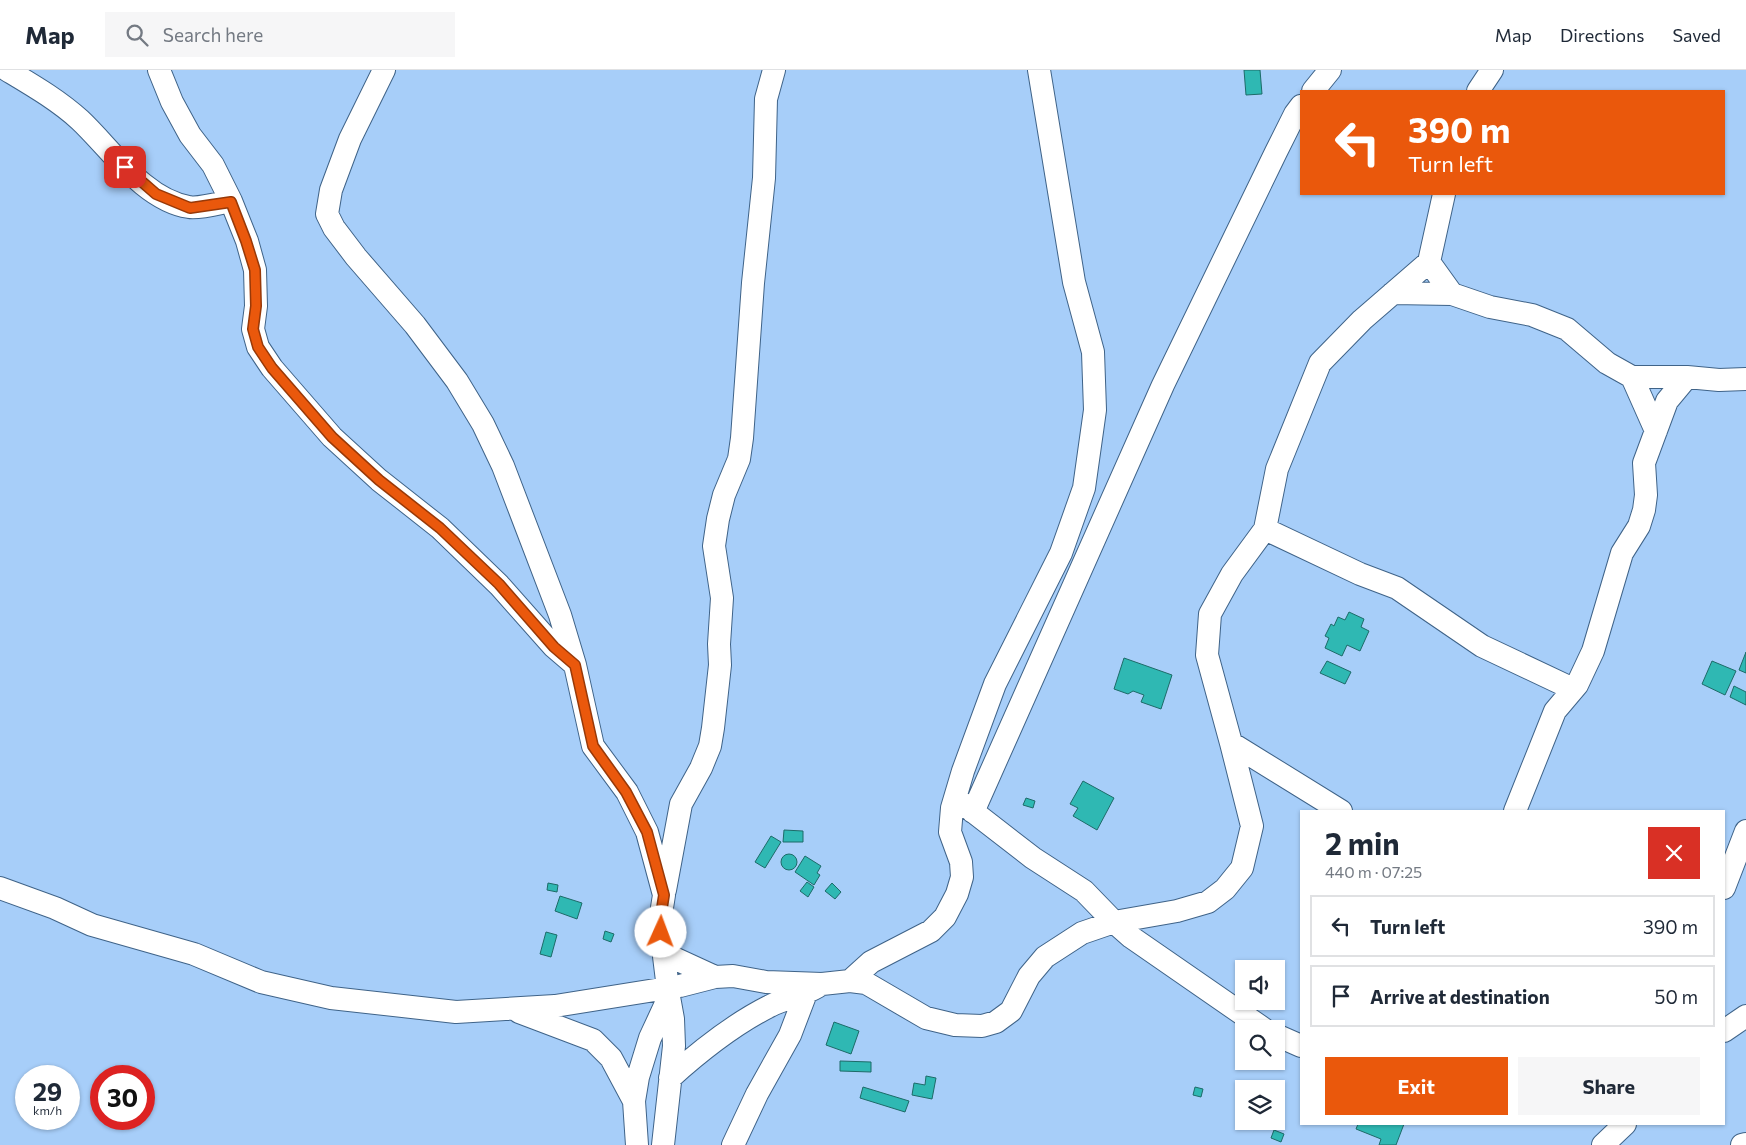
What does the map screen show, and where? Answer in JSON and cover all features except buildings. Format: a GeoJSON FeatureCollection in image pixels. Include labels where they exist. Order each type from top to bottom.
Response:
{"type":"FeatureCollection","features":[{"type":"Feature","properties":{"kind":"street"},"geometry":{"type":"LineString","coordinates":[[7,70],[45,93],[79,119],[135,178],[156,194],[190,208],[231,202]]}},
{"type":"Feature","properties":{"kind":"street"},"geometry":{"type":"LineString","coordinates":[[159,70],[172,102],[190,135],[214,165],[246,241],[255,270],[256,306],[253,329],[258,347],[272,368],[332,437],[379,480],[440,528],[499,584],[554,647],[575,665]]}},
{"type":"Feature","properties":{"kind":"street"},"geometry":{"type":"LineString","coordinates":[[384,70],[350,139],[331,190],[327,214],[334,228],[356,257],[415,324],[457,381],[483,424],[503,466],[560,615],[575,665],[593,746],[626,792],[647,832],[664,895]]}},
{"type":"Feature","properties":{"kind":"street"},"geometry":{"type":"LineString","coordinates":[[663,1145],[674,1046],[673,1019],[661,932],[661,914],[681,804],[701,768],[710,746],[713,728],[720,665],[722,598],[714,546],[724,495],[739,459],[742,438],[752,282],[764,178],[766,99],[774,70]]}},
{"type":"Feature","properties":{"kind":"street"},"geometry":{"type":"LineString","coordinates":[[850,981],[872,962],[930,930],[944,917],[957,894],[962,877],[961,862],[950,832],[955,798],[979,725],[995,684],[1060,552],[1084,488],[1095,410],[1092,352],[1074,282],[1039,70]]}},
{"type":"Feature","properties":{"kind":"street"},"geometry":{"type":"LineString","coordinates":[[1314,90],[1330,70]]}},
{"type":"Feature","properties":{"kind":"street"},"geometry":{"type":"LineString","coordinates":[[1479,90],[1492,70]]}},
{"type":"Feature","properties":{"kind":"street"},"geometry":{"type":"LineString","coordinates":[[973,812],[1071,587],[1163,386],[1276,152],[1300,107]]}},
{"type":"Feature","properties":{"kind":"street"},"geometry":{"type":"LineString","coordinates":[[670,1078],[696,1055],[728,1031],[771,1005],[814,989],[850,981],[866,983],[926,1018],[955,1025],[982,1026],[996,1022],[1010,1011],[1029,976],[1045,957],[1082,933],[1114,922],[1176,911],[1208,902],[1225,889],[1242,868],[1252,826],[1207,655],[1210,614],[1232,574],[1265,529],[1277,469],[1320,363],[1362,320],[1429,262],[1444,195]]}},
{"type":"Feature","properties":{"kind":"street"},"geometry":{"type":"LineString","coordinates":[[1429,262],[1452,294]]}},
{"type":"Feature","properties":{"kind":"street"},"geometry":{"type":"LineString","coordinates":[[1392,294],[1452,294],[1490,307],[1532,315],[1567,329],[1607,363],[1632,377],[1687,376],[1719,380],[1746,379]]}},
{"type":"Feature","properties":{"kind":"street"},"geometry":{"type":"LineString","coordinates":[[1515,810],[1556,711],[1573,689],[1593,651],[1622,553],[1638,526],[1644,510],[1646,495],[1644,464],[1667,401],[1687,376]]}},
{"type":"Feature","properties":{"kind":"street"},"geometry":{"type":"LineString","coordinates":[[1632,377],[1656,431]]}},
{"type":"Feature","properties":{"kind":"street"},"geometry":{"type":"LineString","coordinates":[[1719,380],[1746,390]]}},
{"type":"Feature","properties":{"kind":"street"},"geometry":{"type":"LineString","coordinates":[[1265,529],[1360,574],[1397,588],[1482,646],[1573,689]]}},
{"type":"Feature","properties":{"kind":"street"},"geometry":{"type":"LineString","coordinates":[[1230,743],[1339,810]]}},
{"type":"Feature","properties":{"kind":"street"},"geometry":{"type":"LineString","coordinates":[[955,798],[1033,858],[1084,891],[1131,937],[1251,1020]]}},
{"type":"Feature","properties":{"kind":"street"},"geometry":{"type":"LineString","coordinates":[[1725,885],[1746,831]]}},
{"type":"Feature","properties":{"kind":"street"},"geometry":{"type":"LineString","coordinates":[[0,888],[56,908],[92,925],[194,954],[261,982],[331,998],[456,1012],[555,1006],[669,992],[714,977],[733,976],[814,989]]}},
{"type":"Feature","properties":{"kind":"street"},"geometry":{"type":"LineString","coordinates":[[665,954],[714,977]]}},
{"type":"Feature","properties":{"kind":"street"},"geometry":{"type":"LineString","coordinates":[[733,1145],[757,1094],[814,989]]}},
{"type":"Feature","properties":{"kind":"street"},"geometry":{"type":"LineString","coordinates":[[637,1145],[634,1101],[638,1077],[650,1038],[669,992]]}},
{"type":"Feature","properties":{"kind":"street"},"geometry":{"type":"LineString","coordinates":[[509,1009],[566,1028],[593,1040],[611,1058],[634,1101]]}},
{"type":"Feature","properties":{"kind":"street"},"geometry":{"type":"LineString","coordinates":[[1725,1030],[1746,1016]]}},
{"type":"Feature","properties":{"kind":"street"},"geometry":{"type":"LineString","coordinates":[[1285,1039],[1300,1046]]}},
{"type":"Feature","properties":{"kind":"street"},"geometry":{"type":"LineString","coordinates":[[1603,1145],[1624,1125]]}},
{"type":"Feature","properties":{"kind":"route"},"geometry":{"type":"LineString","coordinates":[[125,167],[135,178],[156,194],[190,208],[231,202],[255,270],[256,306],[253,329],[258,347],[272,368],[332,437],[379,480],[440,528],[499,584],[554,647],[575,665],[593,746],[626,792],[647,832],[664,895],[661,932]]}}]}
